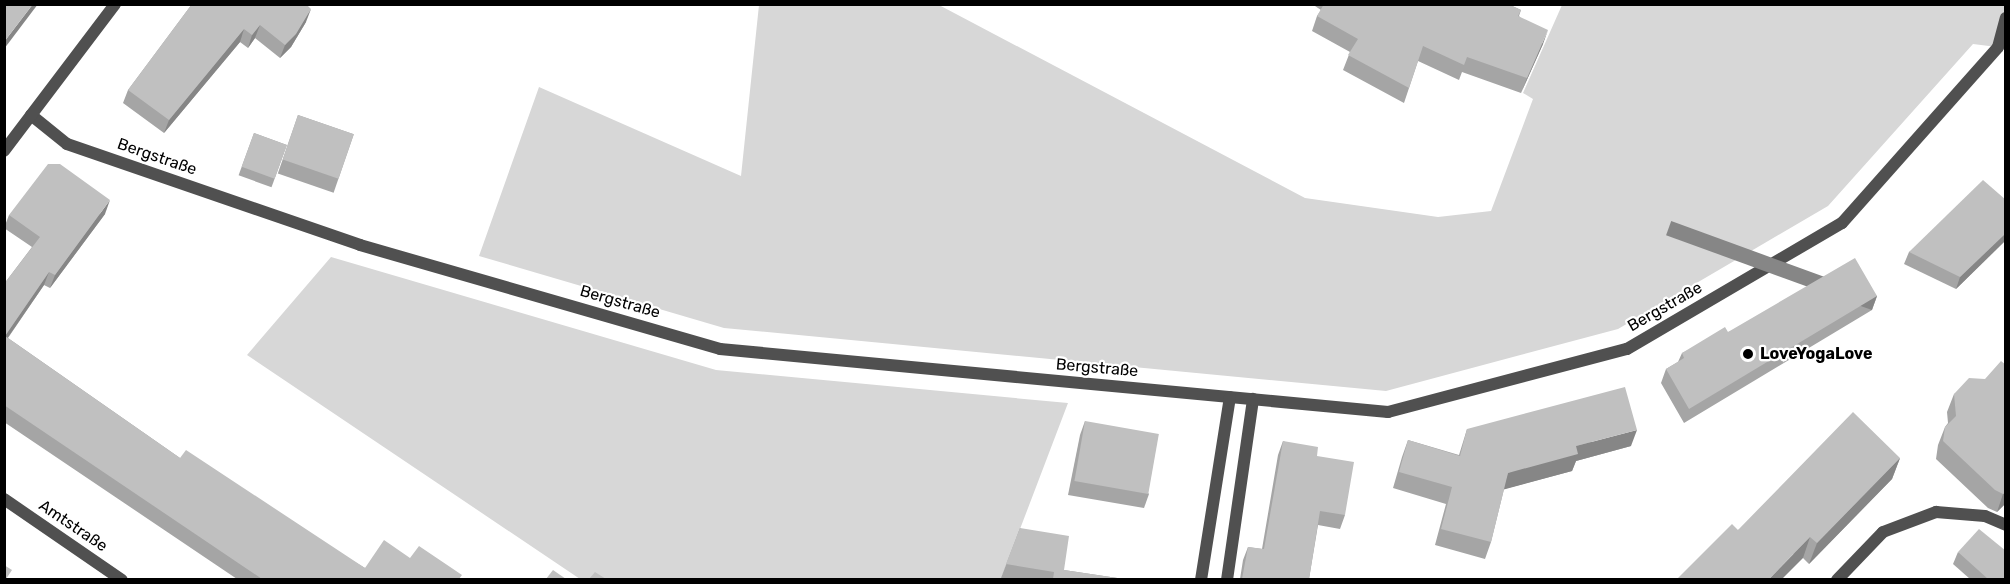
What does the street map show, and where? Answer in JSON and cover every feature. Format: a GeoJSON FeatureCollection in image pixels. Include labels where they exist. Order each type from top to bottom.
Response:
{"type":"FeatureCollection","features":[{"type":"Feature","properties":{"kind":"street"},"geometry":{"type":"LineString","coordinates":[[4,151],[115,4]]}},
{"type":"Feature","properties":{"kind":"street","name":"Bergstraße"},"geometry":{"type":"LineString","coordinates":[[32,115],[67,144],[360,245],[720,349],[1388,412],[1626,349],[1842,223],[1998,47],[2006,18]]}},
{"type":"Feature","properties":{"kind":"street"},"geometry":{"type":"LineString","coordinates":[[1201,579],[1230,397]]}},
{"type":"Feature","properties":{"kind":"street"},"geometry":{"type":"LineString","coordinates":[[1227,579],[1253,399]]}},
{"type":"Feature","properties":{"kind":"street","name":"Amtstraße"},"geometry":{"type":"LineString","coordinates":[[4,499],[122,579]]}},
{"type":"Feature","properties":{"kind":"street"},"geometry":{"type":"LineString","coordinates":[[1837,579],[1883,532],[1936,512],[1985,516],[2006,525]]}},
{"type":"Feature","properties":{"kind":"shaded area"},"geometry":{"type":"Polygon","coordinates":[[[759,5],[939,5],[1305,198],[1438,217],[1491,211],[1533,99],[1523,93],[1562,5],[2005,5],[2005,48],[1973,44],[1828,206],[1618,329],[1386,391],[724,328],[479,256],[539,87],[741,176],[759,5]]]}},
{"type":"Feature","properties":{"kind":"shaded area"},"geometry":{"type":"Polygon","coordinates":[[[331,257],[716,370],[1068,403],[1001,579],[580,579],[247,355],[331,257]]]}},
{"type":"Feature","properties":{"kind":"building"},"geometry":{"type":"Polygon","coordinates":[[[4,4],[33,4],[4,42],[4,4]]]}},
{"type":"Feature","properties":{"kind":"building"},"geometry":{"type":"Polygon","coordinates":[[[192,4],[306,4],[311,9],[296,34],[285,45],[260,25],[252,35],[244,29],[169,120],[128,90],[192,4]]]}},
{"type":"Feature","properties":{"kind":"building"},"geometry":{"type":"Polygon","coordinates":[[[1324,4],[1508,4],[1521,10],[1518,16],[1548,30],[1527,78],[1467,57],[1464,65],[1423,46],[1409,88],[1348,55],[1358,39],[1317,16],[1324,4]]]}},
{"type":"Feature","properties":{"kind":"building"},"geometry":{"type":"Polygon","coordinates":[[[298,115],[354,134],[338,179],[283,159],[298,115]]]}},
{"type":"Feature","properties":{"kind":"building"},"geometry":{"type":"Polygon","coordinates":[[[254,133],[287,145],[275,179],[242,167],[254,133]]]}},
{"type":"Feature","properties":{"kind":"building"},"geometry":{"type":"Polygon","coordinates":[[[48,164],[60,164],[110,200],[55,275],[49,272],[5,336],[180,458],[186,450],[365,568],[384,540],[410,558],[419,546],[462,575],[459,579],[262,579],[4,405],[4,284],[40,237],[9,215],[48,164]]]}},
{"type":"Feature","properties":{"kind":"building"},"geometry":{"type":"Polygon","coordinates":[[[1983,180],[2006,200],[2006,233],[1960,277],[1909,252],[1983,180]]]}},
{"type":"Feature","properties":{"kind":"building"},"geometry":{"type":"Polygon","coordinates":[[[1855,258],[1877,296],[1689,409],[1666,369],[1684,358],[1682,353],[1725,327],[1728,332],[1855,258]]]}},
{"type":"Feature","properties":{"kind":"building"},"geometry":{"type":"Polygon","coordinates":[[[2001,361],[2006,365],[2006,492],[2003,494],[1995,490],[1943,441],[1945,427],[1956,416],[1954,394],[1969,378],[1985,379],[2001,361]]]}},
{"type":"Feature","properties":{"kind":"building"},"geometry":{"type":"Polygon","coordinates":[[[1625,387],[1637,430],[1576,446],[1578,454],[1508,473],[1491,542],[1441,529],[1452,487],[1399,472],[1408,440],[1460,456],[1467,429],[1625,387]]]}},
{"type":"Feature","properties":{"kind":"building"},"geometry":{"type":"Polygon","coordinates":[[[1853,412],[1900,458],[1817,543],[1810,537],[1769,579],[1677,579],[1732,524],[1738,530],[1853,412]]]}},
{"type":"Feature","properties":{"kind":"building"},"geometry":{"type":"Polygon","coordinates":[[[1085,421],[1159,434],[1148,494],[1074,481],[1085,421]]]}},
{"type":"Feature","properties":{"kind":"building"},"geometry":{"type":"Polygon","coordinates":[[[1283,441],[1318,447],[1317,456],[1354,462],[1345,515],[1320,511],[1309,579],[1242,579],[1248,547],[1264,549],[1283,441]]]}},
{"type":"Feature","properties":{"kind":"building"},"geometry":{"type":"Polygon","coordinates":[[[1020,528],[1069,536],[1064,570],[1124,579],[1053,579],[1054,572],[1006,564],[1020,528]]]}},
{"type":"Feature","properties":{"kind":"building"},"geometry":{"type":"Polygon","coordinates":[[[1979,529],[2006,551],[2006,579],[1988,579],[1958,552],[1979,529]]]}},
{"type":"Feature","properties":{"kind":"building"},"geometry":{"type":"Polygon","coordinates":[[[4,565],[12,570],[6,579],[4,579],[4,565]]]}},
{"type":"Feature","properties":{"kind":"building"},"geometry":{"type":"Polygon","coordinates":[[[553,570],[566,579],[546,579],[553,570]]]}},
{"type":"Feature","properties":{"kind":"building"},"geometry":{"type":"Polygon","coordinates":[[[595,572],[606,579],[589,579],[595,572]]]}},
{"type":"Feature","properties":{"kind":"place","name":"LoveYogaLove"},"geometry":{"type":"Point","coordinates":[1748,354]}}]}
